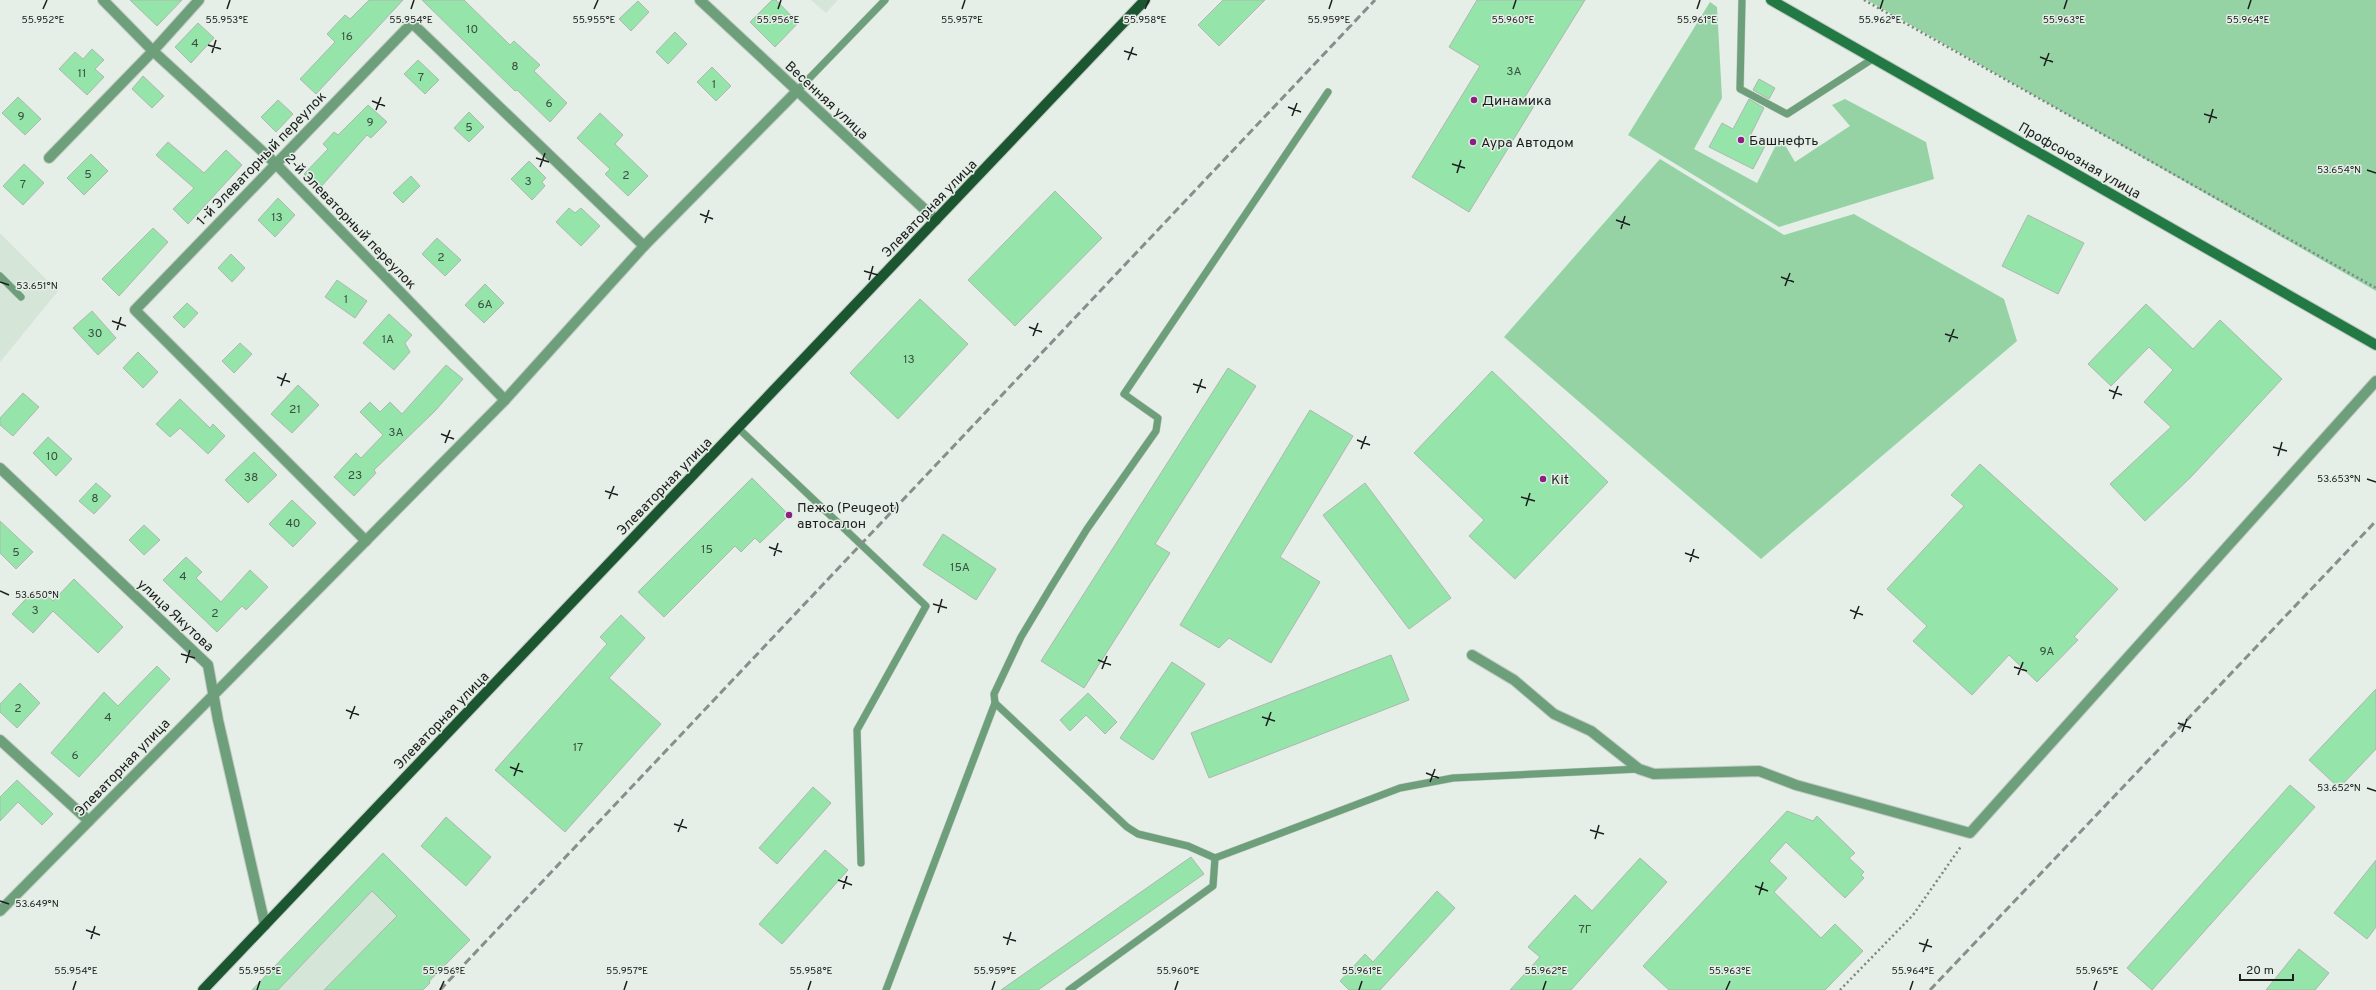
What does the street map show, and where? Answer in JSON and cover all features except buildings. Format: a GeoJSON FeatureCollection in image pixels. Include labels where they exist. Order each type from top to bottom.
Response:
{"type":"FeatureCollection","features":[{"type":"Feature","properties":{"kind":"main road","name":"Элеваторная улица"},"geometry":{"type":"LineString","coordinates":[[203,990],[1145,0]]}},
{"type":"Feature","properties":{"kind":"main road","name":"Профсоюзная улица"},"geometry":{"type":"LineString","coordinates":[[1771,0],[2376,345]]}},
{"type":"Feature","properties":{"kind":"street","name":"2-й Элеваторный переулок"},"geometry":{"type":"LineString","coordinates":[[102,0],[153,51],[276,163],[505,400]]}},
{"type":"Feature","properties":{"kind":"street"},"geometry":{"type":"LineString","coordinates":[[50,158],[153,51],[199,0]]}},
{"type":"Feature","properties":{"kind":"street","name":"Весенняя улица"},"geometry":{"type":"LineString","coordinates":[[700,0],[936,220]]}},
{"type":"Feature","properties":{"kind":"street","name":"1-й Элеваторный переулок"},"geometry":{"type":"LineString","coordinates":[[366,541],[135,310],[412,23],[644,246]]}},
{"type":"Feature","properties":{"kind":"street","name":"Элеваторная улица"},"geometry":{"type":"LineString","coordinates":[[0,911],[212,694],[505,400],[644,246],[797,92]]}},
{"type":"Feature","properties":{"kind":"street"},"geometry":{"type":"LineString","coordinates":[[1472,656],[1514,680],[1554,714],[1591,731],[1639,769],[1654,774],[1759,771],[1796,785],[1970,833],[2376,381]]}},
{"type":"Feature","properties":{"kind":"street","name":"улица Якутова"},"geometry":{"type":"LineString","coordinates":[[0,468],[208,665],[212,694],[265,925]]}},
{"type":"Feature","properties":{"kind":"street"},"geometry":{"type":"LineString","coordinates":[[0,740],[89,821]]}},
{"type":"Feature","properties":{"kind":"lane"},"geometry":{"type":"LineString","coordinates":[[797,92],[885,0]]}},
{"type":"Feature","properties":{"kind":"lane"},"geometry":{"type":"LineString","coordinates":[[1742,0],[1740,89],[1786,114],[1874,58]]}},
{"type":"Feature","properties":{"kind":"lane"},"geometry":{"type":"LineString","coordinates":[[886,990],[995,703],[994,694],[1021,637],[1087,529],[1156,431],[1158,418],[1124,394],[1328,92]]}},
{"type":"Feature","properties":{"kind":"lane"},"geometry":{"type":"LineString","coordinates":[[0,276],[21,296]]}},
{"type":"Feature","properties":{"kind":"lane"},"geometry":{"type":"LineString","coordinates":[[738,428],[926,606],[857,730],[861,863]]}},
{"type":"Feature","properties":{"kind":"lane"},"geometry":{"type":"LineString","coordinates":[[995,703],[1127,827],[1138,834],[1188,846],[1215,858],[1400,788],[1453,778],[1639,769]]}},
{"type":"Feature","properties":{"kind":"lane"},"geometry":{"type":"LineString","coordinates":[[1069,990],[1213,886],[1215,858]]}},
{"type":"Feature","properties":{"kind":"path"},"geometry":{"type":"LineString","coordinates":[[1864,0],[2376,288]]}},
{"type":"Feature","properties":{"kind":"path"},"geometry":{"type":"LineString","coordinates":[[1840,990],[1913,915],[1970,833]]}},
{"type":"Feature","properties":{"kind":"shaded area"},"geometry":{"type":"Polygon","coordinates":[[[811,0],[838,0],[826,13],[811,0]]]}},
{"type":"Feature","properties":{"kind":"shaded area"},"geometry":{"type":"Polygon","coordinates":[[[0,233],[58,291],[0,362],[0,233]]]}},
{"type":"Feature","properties":{"kind":"shaded area"},"geometry":{"type":"Polygon","coordinates":[[[383,853],[470,939],[423,990],[252,990],[383,853]]]}},
{"type":"Feature","properties":{"kind":"green space"},"geometry":{"type":"Polygon","coordinates":[[[1867,0],[2376,0],[2376,291],[1867,0]]]}},
{"type":"Feature","properties":{"kind":"green space"},"geometry":{"type":"Polygon","coordinates":[[[1710,2],[1717,7],[1722,98],[1694,149],[1757,183],[1777,143],[1782,140],[1795,162],[1850,126],[1832,105],[1845,99],[1926,142],[1934,179],[1779,227],[1628,135],[1710,2]]]}},
{"type":"Feature","properties":{"kind":"green space"},"geometry":{"type":"Polygon","coordinates":[[[1660,159],[1784,235],[1854,214],[2004,299],[2017,341],[1761,559],[1504,337],[1660,159]]]}},
{"type":"Feature","properties":{"kind":"railway"},"geometry":{"type":"LineString","coordinates":[[440,990],[1375,0]]}},
{"type":"Feature","properties":{"kind":"railway"},"geometry":{"type":"LineString","coordinates":[[1930,990],[2376,521]]}},
{"type":"Feature","properties":{"kind":"place","name":"Динамика"},"geometry":{"type":"Point","coordinates":[1474,100]}},
{"type":"Feature","properties":{"kind":"place","name":"Башнефть"},"geometry":{"type":"Point","coordinates":[1741,140]}},
{"type":"Feature","properties":{"kind":"place","name":"Аура Автодом"},"geometry":{"type":"Point","coordinates":[1473,142]}},
{"type":"Feature","properties":{"kind":"place","name":"Kit"},"geometry":{"type":"Point","coordinates":[1543,479]}},
{"type":"Feature","properties":{"kind":"place","name":"Пежо (Peugeot) автосалон"},"geometry":{"type":"Point","coordinates":[789,515]}}]}
